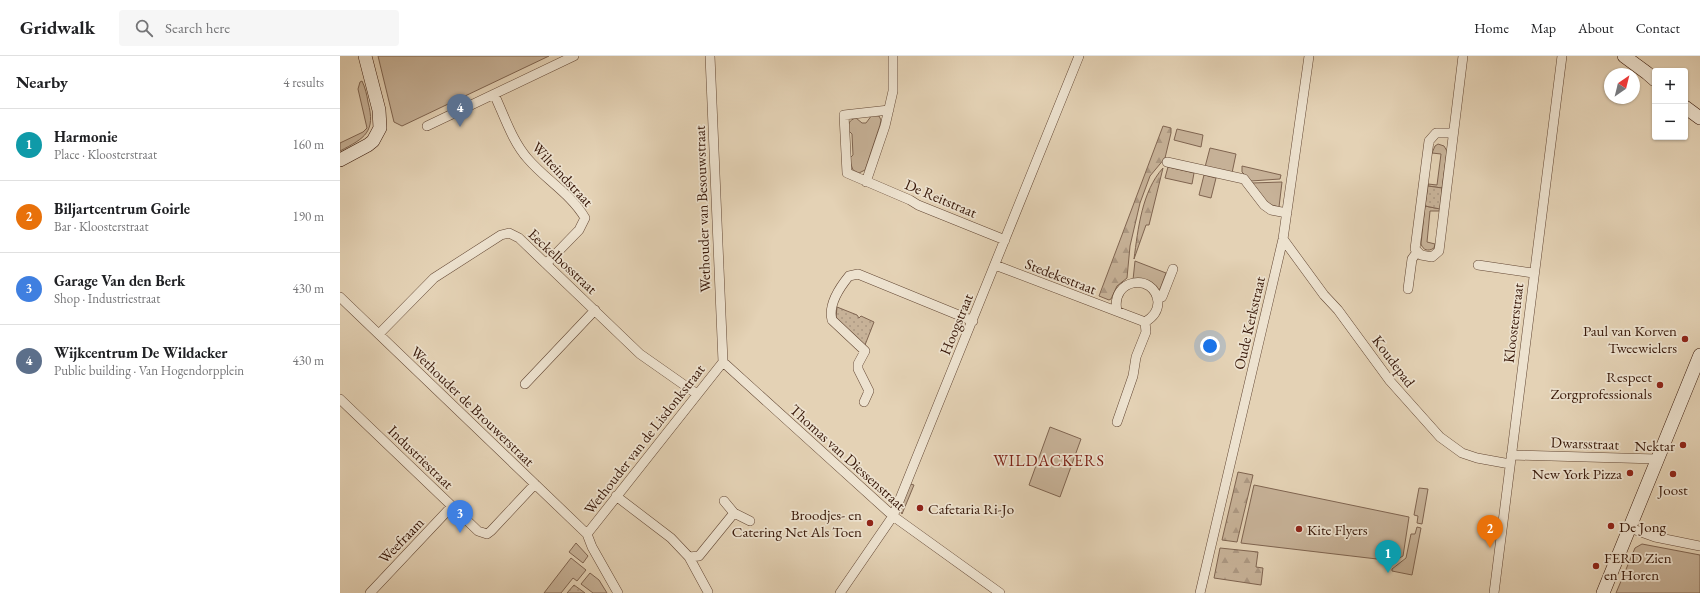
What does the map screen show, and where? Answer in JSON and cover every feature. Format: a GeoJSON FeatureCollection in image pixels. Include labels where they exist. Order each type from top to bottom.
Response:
{"type":"FeatureCollection","features":[{"type":"Feature","properties":{"kind":"street"},"geometry":{"type":"LineString","coordinates":[[340,160],[368,145],[373,141],[380,128],[379,110],[365,56]]}},
{"type":"Feature","properties":{"kind":"street"},"geometry":{"type":"LineString","coordinates":[[427,126],[574,56]]}},
{"type":"Feature","properties":{"kind":"street","name":"Wethouder van Besouwstraat"},"geometry":{"type":"LineString","coordinates":[[710,56],[723,362]]}},
{"type":"Feature","properties":{"kind":"street"},"geometry":{"type":"LineString","coordinates":[[866,182],[889,110],[893,91],[894,56]]}},
{"type":"Feature","properties":{"kind":"street","name":"Hoogstraat"},"geometry":{"type":"LineString","coordinates":[[840,593],[893,516],[1079,56]]}},
{"type":"Feature","properties":{"kind":"street","name":"Oude Kerkstraat"},"geometry":{"type":"LineString","coordinates":[[1201,591],[1283,239],[1309,56]]}},
{"type":"Feature","properties":{"kind":"street"},"geometry":{"type":"LineString","coordinates":[[1453,133],[1436,133],[1429,140],[1415,249],[1421,255],[1432,257],[1439,251],[1463,56]]}},
{"type":"Feature","properties":{"kind":"street","name":"Kloosterstraat"},"geometry":{"type":"LineString","coordinates":[[1494,593],[1562,56]]}},
{"type":"Feature","properties":{"kind":"street"},"geometry":{"type":"LineString","coordinates":[[1631,58],[1652,77]]}},
{"type":"Feature","properties":{"kind":"street","name":"Wilteindstraat"},"geometry":{"type":"LineString","coordinates":[[494,94],[519,146],[527,159],[579,207],[585,218],[580,230],[546,264]]}},
{"type":"Feature","properties":{"kind":"street"},"geometry":{"type":"LineString","coordinates":[[1688,109],[1700,118]]}},
{"type":"Feature","properties":{"kind":"street","name":"De Reitstraat"},"geometry":{"type":"LineString","coordinates":[[889,110],[844,115],[847,174],[910,200],[918,205],[1005,240]]}},
{"type":"Feature","properties":{"kind":"street"},"geometry":{"type":"LineString","coordinates":[[1167,162],[1244,179],[1264,205],[1271,210],[1286,213]]}},
{"type":"Feature","properties":{"kind":"street","name":"Eeckelbosstraat"},"geometry":{"type":"LineString","coordinates":[[379,334],[434,278],[501,235],[509,233],[519,238],[640,354],[697,394]]}},
{"type":"Feature","properties":{"kind":"street","name":"Koudepad"},"geometry":{"type":"LineString","coordinates":[[1283,239],[1390,381],[1440,437],[1462,453],[1477,458],[1511,459]]}},
{"type":"Feature","properties":{"kind":"street"},"geometry":{"type":"LineString","coordinates":[[1408,289],[1412,259],[1417,252]]}},
{"type":"Feature","properties":{"kind":"street","name":"Stedekestraat"},"geometry":{"type":"LineString","coordinates":[[995,265],[1104,308],[1118,311],[1145,322]]}},
{"type":"Feature","properties":{"kind":"street"},"geometry":{"type":"LineString","coordinates":[[1478,265],[1534,273]]}},
{"type":"Feature","properties":{"kind":"street"},"geometry":{"type":"LineString","coordinates":[[1116,422],[1134,376],[1136,357],[1146,332],[1145,322],[1155,313],[1158,306],[1157,298],[1162,297],[1173,269]]}},
{"type":"Feature","properties":{"kind":"street"},"geometry":{"type":"LineString","coordinates":[[864,402],[869,392],[858,369],[858,364],[865,351],[832,320],[830,313],[839,289],[849,276],[858,274],[972,321]]}},
{"type":"Feature","properties":{"kind":"street","name":"Stedekestraat"},"geometry":{"type":"LineString","coordinates":[[1118,311],[1116,299],[1118,294],[1126,285],[1140,282],[1148,285],[1154,290],[1157,298]]}},
{"type":"Feature","properties":{"kind":"street","name":"Wethouder de Brouwerstraat"},"geometry":{"type":"LineString","coordinates":[[340,297],[587,534]]}},
{"type":"Feature","properties":{"kind":"street","name":"Eeckelbosstraat"},"geometry":{"type":"LineString","coordinates":[[525,384],[595,310]]}},
{"type":"Feature","properties":{"kind":"street"},"geometry":{"type":"LineString","coordinates":[[1603,593],[1700,355]]}},
{"type":"Feature","properties":{"kind":"street","name":"Wethouder van de Lisdonkstraat"},"geometry":{"type":"LineString","coordinates":[[587,534],[723,362]]}},
{"type":"Feature","properties":{"kind":"street","name":"Thomas van Diessenstraat"},"geometry":{"type":"LineString","coordinates":[[723,362],[893,516],[1000,593]]}},
{"type":"Feature","properties":{"kind":"street","name":"Industriestraat"},"geometry":{"type":"LineString","coordinates":[[340,399],[478,531],[487,534],[535,484]]}},
{"type":"Feature","properties":{"kind":"street","name":"Dwarsstraat"},"geometry":{"type":"LineString","coordinates":[[1511,459],[1657,459]]}},
{"type":"Feature","properties":{"kind":"street"},"geometry":{"type":"LineString","coordinates":[[616,496],[671,538],[689,557],[708,592]]}},
{"type":"Feature","properties":{"kind":"street"},"geometry":{"type":"LineString","coordinates":[[724,501],[734,513],[750,521]]}},
{"type":"Feature","properties":{"kind":"street","name":"Weefraam"},"geometry":{"type":"LineString","coordinates":[[370,593],[452,506]]}},
{"type":"Feature","properties":{"kind":"street"},"geometry":{"type":"LineString","coordinates":[[689,557],[699,556],[734,513]]}},
{"type":"Feature","properties":{"kind":"street"},"geometry":{"type":"LineString","coordinates":[[1630,528],[1655,537],[1700,546]]}},
{"type":"Feature","properties":{"kind":"street"},"geometry":{"type":"LineString","coordinates":[[587,534],[592,547],[618,593]]}},
{"type":"Feature","properties":{"kind":"green space"},"geometry":{"type":"Polygon","coordinates":[[[378,56],[549,56],[402,126],[394,122],[378,56]]]}},
{"type":"Feature","properties":{"kind":"green space"},"geometry":{"type":"Polygon","coordinates":[[[362,81],[366,91],[370,112],[371,120],[369,127],[362,138],[340,151],[340,143],[363,132],[367,128],[358,89],[360,82],[362,81]]]}},
{"type":"Feature","properties":{"kind":"green space"},"geometry":{"type":"Polygon","coordinates":[[[872,115],[879,116],[881,120],[880,125],[865,170],[859,173],[853,170],[849,159],[853,155],[852,134],[848,130],[848,126],[850,121],[856,118],[862,123],[866,123],[872,115]]]}},
{"type":"Feature","properties":{"kind":"green space"},"geometry":{"type":"Polygon","coordinates":[[[1163,126],[1171,128],[1165,158],[1150,176],[1140,203],[1130,246],[1127,278],[1117,286],[1111,299],[1109,300],[1099,296],[1163,126]]]}},
{"type":"Feature","properties":{"kind":"green space"},"geometry":{"type":"Polygon","coordinates":[[[1177,129],[1203,135],[1201,147],[1174,140],[1177,129]]]}},
{"type":"Feature","properties":{"kind":"green space"},"geometry":{"type":"Polygon","coordinates":[[[1438,144],[1444,146],[1447,151],[1442,188],[1428,186],[1428,184],[1437,185],[1441,154],[1432,153],[1435,146],[1438,144]]]}},
{"type":"Feature","properties":{"kind":"green space"},"geometry":{"type":"Polygon","coordinates":[[[1210,148],[1236,154],[1232,173],[1205,167],[1210,148]]]}},
{"type":"Feature","properties":{"kind":"green space"},"geometry":{"type":"Polygon","coordinates":[[[1242,166],[1281,175],[1280,179],[1251,181],[1242,172],[1242,166]]]}},
{"type":"Feature","properties":{"kind":"green space"},"geometry":{"type":"Polygon","coordinates":[[[1168,167],[1194,173],[1192,184],[1165,178],[1168,167]]]}},
{"type":"Feature","properties":{"kind":"green space"},"geometry":{"type":"Polygon","coordinates":[[[1163,168],[1149,225],[1146,225],[1134,259],[1142,211],[1150,188],[1163,168]]]}},
{"type":"Feature","properties":{"kind":"green space"},"geometry":{"type":"Polygon","coordinates":[[[1204,175],[1216,178],[1211,198],[1199,195],[1204,175]]]}},
{"type":"Feature","properties":{"kind":"green space"},"geometry":{"type":"Polygon","coordinates":[[[1282,182],[1279,207],[1268,204],[1252,183],[1282,182]]]}},
{"type":"Feature","properties":{"kind":"green space"},"geometry":{"type":"Polygon","coordinates":[[[1428,186],[1442,188],[1440,209],[1425,206],[1428,186]]]}},
{"type":"Feature","properties":{"kind":"green space"},"geometry":{"type":"Polygon","coordinates":[[[1425,206],[1440,209],[1439,211],[1430,211],[1427,242],[1435,244],[1434,248],[1428,250],[1424,249],[1421,244],[1425,206]]]}},
{"type":"Feature","properties":{"kind":"green space"},"geometry":{"type":"Polygon","coordinates":[[[1135,261],[1166,273],[1160,289],[1157,290],[1133,280],[1135,261]]]}},
{"type":"Feature","properties":{"kind":"green space"},"geometry":{"type":"Polygon","coordinates":[[[837,307],[857,315],[859,318],[861,316],[874,322],[865,345],[836,318],[837,307]]]}},
{"type":"Feature","properties":{"kind":"green space"},"geometry":{"type":"Polygon","coordinates":[[[1050,427],[1081,439],[1060,497],[1029,485],[1050,427]]]}},
{"type":"Feature","properties":{"kind":"green space"},"geometry":{"type":"Polygon","coordinates":[[[1238,472],[1253,475],[1237,542],[1222,540],[1238,472]]]}},
{"type":"Feature","properties":{"kind":"green space"},"geometry":{"type":"Polygon","coordinates":[[[910,484],[914,485],[902,514],[900,510],[910,484]]]}},
{"type":"Feature","properties":{"kind":"green space"},"geometry":{"type":"Polygon","coordinates":[[[1254,485],[1409,517],[1403,556],[1394,561],[1241,543],[1254,485]]]}},
{"type":"Feature","properties":{"kind":"green space"},"geometry":{"type":"Polygon","coordinates":[[[1419,488],[1428,489],[1422,524],[1417,523],[1418,516],[1414,515],[1419,488]]]}},
{"type":"Feature","properties":{"kind":"green space"},"geometry":{"type":"Polygon","coordinates":[[[1417,527],[1421,528],[1412,575],[1392,571],[1392,569],[1406,558],[1411,534],[1415,534],[1417,527]]]}},
{"type":"Feature","properties":{"kind":"green space"},"geometry":{"type":"Polygon","coordinates":[[[576,543],[588,556],[583,563],[569,552],[576,543]]]}},
{"type":"Feature","properties":{"kind":"green space"},"geometry":{"type":"Polygon","coordinates":[[[1642,544],[1700,555],[1700,593],[1616,593],[1635,548],[1642,544]]]}},
{"type":"Feature","properties":{"kind":"green space"},"geometry":{"type":"Polygon","coordinates":[[[1220,548],[1258,552],[1256,567],[1263,568],[1261,585],[1214,578],[1220,548]]]}},
{"type":"Feature","properties":{"kind":"green space"},"geometry":{"type":"Polygon","coordinates":[[[571,558],[586,570],[577,581],[573,578],[561,593],[544,593],[571,558]]]}},
{"type":"Feature","properties":{"kind":"green space"},"geometry":{"type":"Polygon","coordinates":[[[590,573],[599,580],[607,593],[593,593],[581,584],[590,573]]]}},
{"type":"Feature","properties":{"kind":"green space"},"geometry":{"type":"Polygon","coordinates":[[[574,585],[585,593],[567,593],[574,585]]]}},
{"type":"Feature","properties":{"kind":"place","name":"Wijkcentrum De Wildacker"},"geometry":{"type":"Point","coordinates":[460,127]}},
{"type":"Feature","properties":{"kind":"place","name":"Paul van Korven Tweewielers"},"geometry":{"type":"Point","coordinates":[1685,339]}},
{"type":"Feature","properties":{"kind":"place","name":"Respect Zorgprofessionals"},"geometry":{"type":"Point","coordinates":[1660,385]}},
{"type":"Feature","properties":{"kind":"place","name":"Nektar"},"geometry":{"type":"Point","coordinates":[1683,445]}},
{"type":"Feature","properties":{"kind":"place","name":"New York Pizza"},"geometry":{"type":"Point","coordinates":[1630,473]}},
{"type":"Feature","properties":{"kind":"place","name":"Joost"},"geometry":{"type":"Point","coordinates":[1673,474]}},
{"type":"Feature","properties":{"kind":"place","name":"Cafetaria Ri-Jo"},"geometry":{"type":"Point","coordinates":[920,508]}},
{"type":"Feature","properties":{"kind":"place","name":"Broodjes- en Catering Net Als Toen"},"geometry":{"type":"Point","coordinates":[870,523]}},
{"type":"Feature","properties":{"kind":"place","name":"De Jong"},"geometry":{"type":"Point","coordinates":[1611,526]}},
{"type":"Feature","properties":{"kind":"place","name":"Kite Flyers"},"geometry":{"type":"Point","coordinates":[1299,529]}},
{"type":"Feature","properties":{"kind":"place","name":"Garage Van den Berk"},"geometry":{"type":"Point","coordinates":[460,533]}},
{"type":"Feature","properties":{"kind":"place","name":"Biljartcentrum Goirle"},"geometry":{"type":"Point","coordinates":[1490,548]}},
{"type":"Feature","properties":{"kind":"place","name":"FERD Zien en Horen"},"geometry":{"type":"Point","coordinates":[1596,566]}},
{"type":"Feature","properties":{"kind":"place","name":"Harmonie"},"geometry":{"type":"Point","coordinates":[1388,573]}},
{"type":"Feature","properties":{"kind":"district","name":"WILDACKERS"},"geometry":{"type":"Point","coordinates":[1049,460]}}]}
